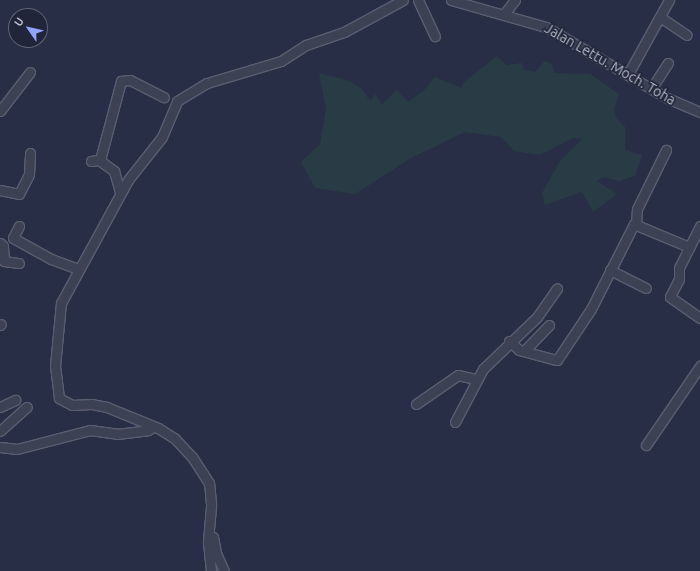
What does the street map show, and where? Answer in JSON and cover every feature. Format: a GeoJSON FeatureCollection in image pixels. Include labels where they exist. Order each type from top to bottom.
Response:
{"type":"FeatureCollection","features":[{"type":"Feature","properties":{"kind":"street"},"geometry":{"type":"LineString","coordinates":[[211,571],[208,541],[210,490],[203,472],[192,457],[174,438],[153,427],[107,407],[92,404],[72,405],[63,402],[57,395],[55,366],[59,310],[78,269],[120,192],[156,148],[165,131],[174,104],[181,97],[207,83],[281,61],[306,45],[344,32],[403,0]]}},
{"type":"Feature","properties":{"kind":"street"},"geometry":{"type":"LineString","coordinates":[[418,0],[435,36]]}},
{"type":"Feature","properties":{"kind":"street","name":"Jalan Lettu. Moch. Toha"},"geometry":{"type":"LineString","coordinates":[[450,0],[546,27],[651,88],[700,112]]}},
{"type":"Feature","properties":{"kind":"street"},"geometry":{"type":"LineString","coordinates":[[504,14],[515,0]]}},
{"type":"Feature","properties":{"kind":"street"},"geometry":{"type":"LineString","coordinates":[[628,74],[669,0]]}},
{"type":"Feature","properties":{"kind":"street"},"geometry":{"type":"LineString","coordinates":[[660,17],[687,35]]}},
{"type":"Feature","properties":{"kind":"street"},"geometry":{"type":"LineString","coordinates":[[651,88],[668,63]]}},
{"type":"Feature","properties":{"kind":"street"},"geometry":{"type":"LineString","coordinates":[[0,111],[30,72]]}},
{"type":"Feature","properties":{"kind":"street"},"geometry":{"type":"LineString","coordinates":[[120,192],[117,175],[96,161],[121,81],[130,80],[164,97]]}},
{"type":"Feature","properties":{"kind":"street"},"geometry":{"type":"LineString","coordinates":[[510,341],[524,351],[557,360],[591,309],[610,270],[636,223],[638,209],[666,150]]}},
{"type":"Feature","properties":{"kind":"street"},"geometry":{"type":"LineString","coordinates":[[0,190],[19,194],[29,174],[30,153]]}},
{"type":"Feature","properties":{"kind":"street"},"geometry":{"type":"LineString","coordinates":[[636,223],[689,247]]}},
{"type":"Feature","properties":{"kind":"street"},"geometry":{"type":"LineString","coordinates":[[19,226],[13,238],[51,259],[78,269]]}},
{"type":"Feature","properties":{"kind":"street"},"geometry":{"type":"LineString","coordinates":[[700,226],[679,268],[679,279],[670,297],[700,318]]}},
{"type":"Feature","properties":{"kind":"street"},"geometry":{"type":"LineString","coordinates":[[0,243],[3,246],[4,261],[20,263]]}},
{"type":"Feature","properties":{"kind":"street"},"geometry":{"type":"LineString","coordinates":[[610,270],[646,288]]}},
{"type":"Feature","properties":{"kind":"street"},"geometry":{"type":"LineString","coordinates":[[455,422],[476,379],[510,341],[537,317],[557,288]]}},
{"type":"Feature","properties":{"kind":"street"},"geometry":{"type":"LineString","coordinates":[[524,351],[549,325]]}},
{"type":"Feature","properties":{"kind":"street"},"geometry":{"type":"LineString","coordinates":[[646,445],[700,366]]}},
{"type":"Feature","properties":{"kind":"street"},"geometry":{"type":"LineString","coordinates":[[416,404],[458,375],[476,379]]}},
{"type":"Feature","properties":{"kind":"street"},"geometry":{"type":"LineString","coordinates":[[0,407],[14,400]]}},
{"type":"Feature","properties":{"kind":"street"},"geometry":{"type":"LineString","coordinates":[[0,431],[27,407]]}},
{"type":"Feature","properties":{"kind":"street"},"geometry":{"type":"LineString","coordinates":[[0,447],[17,449],[90,430],[118,434],[148,430],[153,427]]}},
{"type":"Feature","properties":{"kind":"street"},"geometry":{"type":"LineString","coordinates":[[210,490],[214,489],[217,494],[212,540],[224,571]]}},
{"type":"Feature","properties":{"kind":"shaded area"},"geometry":{"type":"Polygon","coordinates":[[[497,56],[506,65],[522,63],[524,70],[535,72],[544,61],[552,64],[554,73],[590,74],[619,94],[614,109],[617,119],[625,127],[625,150],[642,155],[635,176],[619,181],[604,177],[597,181],[617,194],[593,212],[582,192],[545,205],[542,193],[560,161],[582,139],[573,138],[540,155],[514,151],[501,137],[465,132],[411,158],[355,194],[315,188],[301,162],[320,144],[326,108],[319,73],[350,81],[362,89],[370,101],[375,94],[382,104],[397,90],[408,102],[424,90],[435,77],[461,88],[464,82],[497,56]]]}}]}
